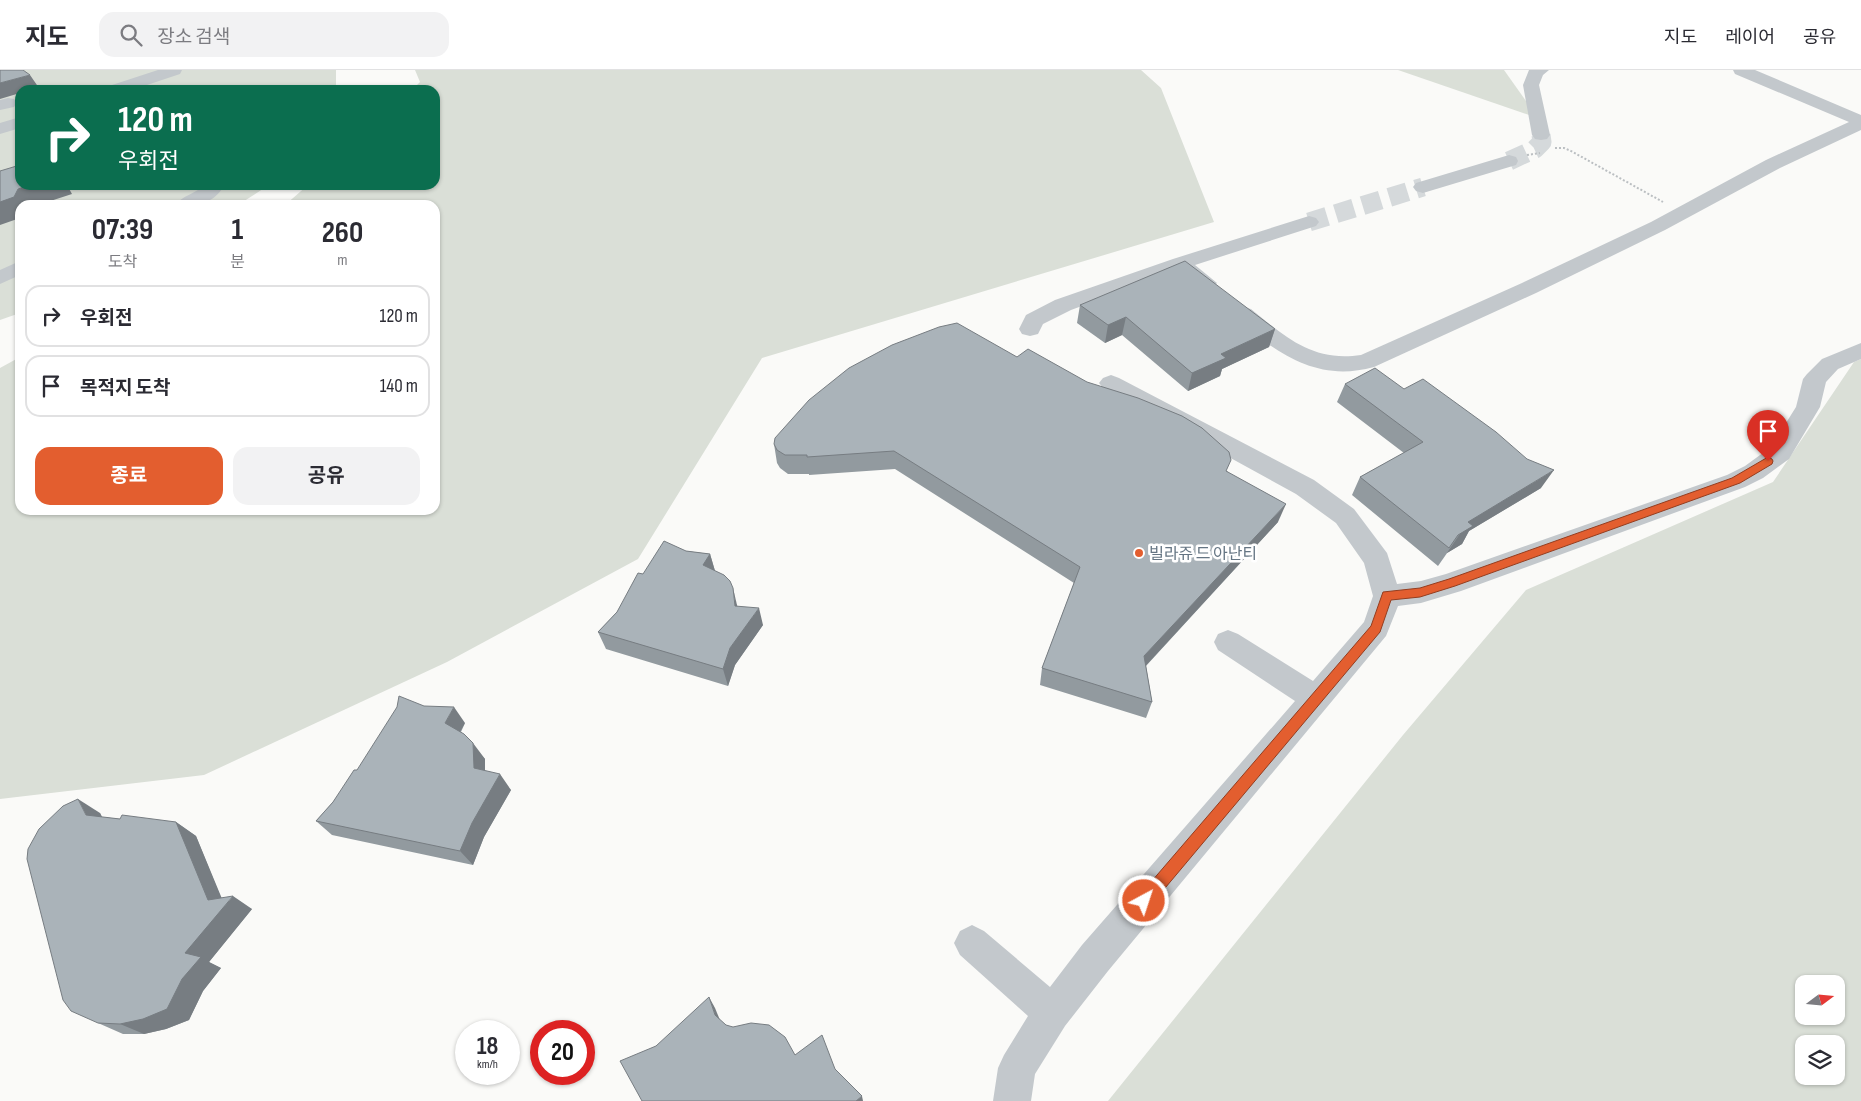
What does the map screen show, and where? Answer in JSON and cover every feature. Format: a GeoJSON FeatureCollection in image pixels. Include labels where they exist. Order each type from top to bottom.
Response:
{"type":"FeatureCollection","features":[{"type":"Feature","properties":{"kind":"lane"},"geometry":{"type":"LineString","coordinates":[[130,85],[174,70]]}},
{"type":"Feature","properties":{"kind":"lane"},"geometry":{"type":"LineString","coordinates":[[1542,70],[1536,72],[1531,85],[1544,143]]}},
{"type":"Feature","properties":{"kind":"lane"},"geometry":{"type":"LineString","coordinates":[[1180,263],[1278,343],[1292,352],[1334,365],[1349,366],[1366,362],[1529,288],[1658,226],[1773,164],[1858,125],[1861,121],[1741,70]]}},
{"type":"Feature","properties":{"kind":"lane"},"geometry":{"type":"LineString","coordinates":[[0,129],[15,124]]}},
{"type":"Feature","properties":{"kind":"lane"},"geometry":{"type":"LineString","coordinates":[[1422,187],[1517,158]]}},
{"type":"Feature","properties":{"kind":"lane"},"geometry":{"type":"LineString","coordinates":[[196,200],[211,190]]}},
{"type":"Feature","properties":{"kind":"lane"},"geometry":{"type":"LineString","coordinates":[[1030,329],[1034,320],[1063,305],[1180,263],[1310,222]]}},
{"type":"Feature","properties":{"kind":"lane"},"geometry":{"type":"LineString","coordinates":[[0,278],[15,270]]}},
{"type":"Feature","properties":{"kind":"lane"},"geometry":{"type":"LineString","coordinates":[[1387,596],[1420,592],[1451,583],[1736,481],[1754,472],[1780,453],[1808,408],[1815,379],[1830,364],[1861,350]]}},
{"type":"Feature","properties":{"kind":"lane"},"geometry":{"type":"LineString","coordinates":[[1012,1101],[1017,1068],[1052,1013],[1102,951],[1376,628],[1387,596],[1377,560],[1345,516],[1305,487],[1110,383]]}},
{"type":"Feature","properties":{"kind":"lane"},"geometry":{"type":"LineString","coordinates":[[1228,642],[1316,699]]}},
{"type":"Feature","properties":{"kind":"lane"},"geometry":{"type":"LineString","coordinates":[[972,943],[1052,1013]]}},
{"type":"Feature","properties":{"kind":"path"},"geometry":{"type":"LineString","coordinates":[[1517,158],[1544,143]]}},
{"type":"Feature","properties":{"kind":"path"},"geometry":{"type":"LineString","coordinates":[[1553,149],[1564,148],[1571,151],[1681,212]]}},
{"type":"Feature","properties":{"kind":"shaded area"},"geometry":{"type":"Polygon","coordinates":[[[0,70],[336,70],[336,85],[15,85],[15,190],[261,190],[246,200],[15,200],[15,315],[0,320],[0,70]]]}},
{"type":"Feature","properties":{"kind":"shaded area"},"geometry":{"type":"Polygon","coordinates":[[[415,70],[1141,70],[1161,88],[1214,222],[762,358],[638,559],[447,662],[204,775],[0,799],[0,368],[15,360],[15,515],[440,515],[440,200],[291,200],[302,190],[440,190],[440,85],[417,85],[420,82],[415,70]]]}},
{"type":"Feature","properties":{"kind":"shaded area"},"geometry":{"type":"Polygon","coordinates":[[[1398,70],[1504,70],[1538,118],[1398,70]]]}},
{"type":"Feature","properties":{"kind":"shaded area"},"geometry":{"type":"Polygon","coordinates":[[[1861,359],[1861,1101],[1108,1101],[1403,735],[1526,590],[1773,482],[1854,362],[1861,359]]]}},
{"type":"Feature","properties":{"kind":"building"},"geometry":{"type":"Polygon","coordinates":[[[0,70],[23,70],[30,75],[0,83],[0,70]]]}},
{"type":"Feature","properties":{"kind":"building"},"geometry":{"type":"Polygon","coordinates":[[[15,166],[15,190],[18,190],[14,197],[0,202],[0,171],[15,166]]]}},
{"type":"Feature","properties":{"kind":"building"},"geometry":{"type":"Polygon","coordinates":[[[1185,261],[1275,329],[1221,354],[1226,358],[1192,373],[1126,317],[1108,325],[1080,305],[1185,261]]]}},
{"type":"Feature","properties":{"kind":"building","name":"빌라쥬 드 아난티"},"geometry":{"type":"Polygon","coordinates":[[[957,323],[1017,357],[1028,349],[1087,382],[1138,398],[1182,416],[1202,428],[1229,452],[1231,460],[1226,471],[1286,504],[1144,656],[1152,702],[1042,668],[1080,567],[894,451],[807,457],[807,455],[785,455],[777,450],[774,444],[775,438],[809,400],[849,368],[892,345],[939,327],[957,323]]]}},
{"type":"Feature","properties":{"kind":"building"},"geometry":{"type":"Polygon","coordinates":[[[1375,368],[1404,389],[1423,379],[1496,432],[1527,459],[1554,470],[1468,522],[1473,526],[1458,535],[1449,548],[1360,477],[1423,442],[1345,384],[1375,368]]]}},
{"type":"Feature","properties":{"kind":"building"},"geometry":{"type":"Polygon","coordinates":[[[664,541],[686,551],[710,554],[703,565],[724,575],[730,581],[733,588],[735,606],[759,608],[730,648],[723,669],[598,632],[617,612],[638,573],[643,574],[664,541]]]}},
{"type":"Feature","properties":{"kind":"building"},"geometry":{"type":"Polygon","coordinates":[[[399,696],[424,706],[454,707],[445,723],[464,734],[473,743],[474,768],[500,774],[472,823],[460,851],[316,821],[333,802],[354,770],[357,770],[397,707],[399,696]]]}},
{"type":"Feature","properties":{"kind":"building"},"geometry":{"type":"Polygon","coordinates":[[[78,799],[86,815],[120,819],[122,815],[176,822],[208,900],[233,896],[185,953],[201,957],[182,979],[167,1009],[143,1019],[120,1024],[98,1023],[71,1011],[63,1000],[27,859],[28,849],[39,829],[63,806],[78,799]]]}},
{"type":"Feature","properties":{"kind":"building"},"geometry":{"type":"Polygon","coordinates":[[[709,997],[715,1015],[726,1025],[733,1027],[751,1023],[769,1025],[785,1037],[795,1055],[822,1035],[835,1069],[862,1096],[856,1101],[642,1101],[620,1061],[656,1046],[709,997]]]}},
{"type":"Feature","properties":{"kind":"tunnel"},"geometry":{"type":"LineString","coordinates":[[1509,161],[1535,149],[1542,142],[1541,135]]}},
{"type":"Feature","properties":{"kind":"tunnel"},"geometry":{"type":"LineString","coordinates":[[1309,222],[1423,187]]}},
{"type":"Feature","properties":{"kind":"place","name":"빌라쥬 드 아난티"},"geometry":{"type":"Point","coordinates":[1139,553]}},
{"type":"Feature","properties":{"kind":"route"},"geometry":{"type":"LineString","coordinates":[[1144,901],[1376,628],[1387,596],[1420,592],[1451,583],[1736,481],[1754,472],[1768,461]]}}]}
